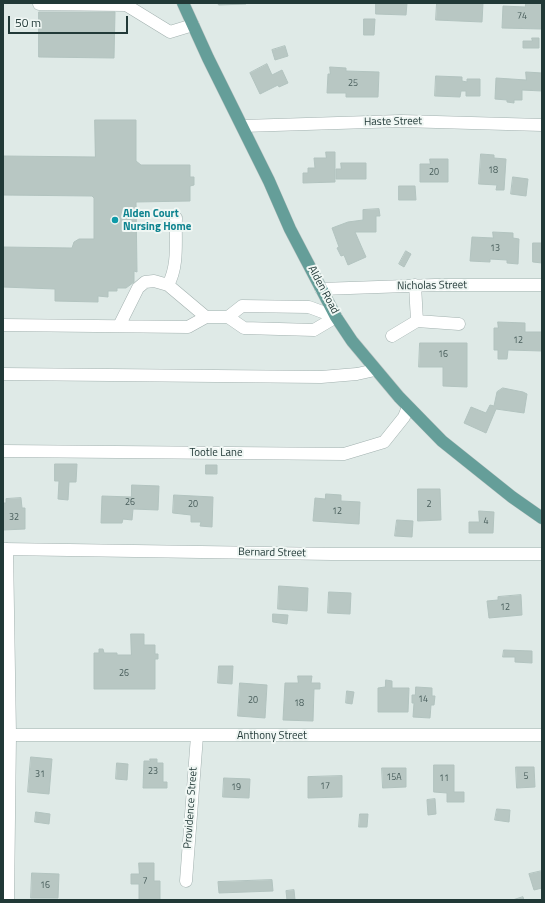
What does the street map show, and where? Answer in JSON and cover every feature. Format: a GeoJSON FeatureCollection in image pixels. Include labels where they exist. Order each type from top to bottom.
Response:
{"type":"FeatureCollection","features":[{"type":"Feature","properties":{"kind":"main road","name":"Alden Road"},"geometry":{"type":"LineString","coordinates":[[183,3],[208,58],[243,126],[290,229],[321,289],[352,341],[375,370],[408,407],[442,441],[512,498],[542,518]]}},
{"type":"Feature","properties":{"kind":"street"},"geometry":{"type":"LineString","coordinates":[[40,4],[126,4],[170,32],[193,25]]}},
{"type":"Feature","properties":{"kind":"street","name":"Haste Street"},"geometry":{"type":"LineString","coordinates":[[243,126],[401,121],[542,125]]}},
{"type":"Feature","properties":{"kind":"street"},"geometry":{"type":"LineString","coordinates":[[168,285],[174,267],[176,218]]}},
{"type":"Feature","properties":{"kind":"street"},"geometry":{"type":"LineString","coordinates":[[119,326],[138,288],[145,282],[154,281],[168,285],[206,317]]}},
{"type":"Feature","properties":{"kind":"street"},"geometry":{"type":"LineString","coordinates":[[415,285],[417,321]]}},
{"type":"Feature","properties":{"kind":"street","name":"Nicholas Street"},"geometry":{"type":"LineString","coordinates":[[321,289],[415,285],[542,285]]}},
{"type":"Feature","properties":{"kind":"street"},"geometry":{"type":"LineString","coordinates":[[228,317],[242,306],[309,307],[336,316]]}},
{"type":"Feature","properties":{"kind":"street"},"geometry":{"type":"LineString","coordinates":[[3,325],[188,327],[206,317],[228,317],[244,328],[314,330],[336,316]]}},
{"type":"Feature","properties":{"kind":"street"},"geometry":{"type":"LineString","coordinates":[[392,336],[417,321],[459,324]]}},
{"type":"Feature","properties":{"kind":"street"},"geometry":{"type":"LineString","coordinates":[[3,374],[322,377],[357,374],[375,370]]}},
{"type":"Feature","properties":{"kind":"street","name":"Tootle Lane"},"geometry":{"type":"LineString","coordinates":[[3,451],[344,454],[384,442],[404,417],[408,407]]}},
{"type":"Feature","properties":{"kind":"street"},"geometry":{"type":"LineString","coordinates":[[5,549],[8,900]]}},
{"type":"Feature","properties":{"kind":"street","name":"Bernard Street"},"geometry":{"type":"LineString","coordinates":[[5,549],[332,554],[542,554]]}},
{"type":"Feature","properties":{"kind":"street","name":"Anthony Street"},"geometry":{"type":"LineString","coordinates":[[6,735],[542,735]]}},
{"type":"Feature","properties":{"kind":"street","name":"Providence Street"},"geometry":{"type":"LineString","coordinates":[[186,881],[197,736]]}},
{"type":"Feature","properties":{"kind":"building"},"geometry":{"type":"Polygon","coordinates":[[[218,3],[246,3],[246,4],[219,5],[218,3]]]}},
{"type":"Feature","properties":{"kind":"building"},"geometry":{"type":"Polygon","coordinates":[[[376,3],[407,3],[406,15],[376,14],[376,3]]]}},
{"type":"Feature","properties":{"kind":"building"},"geometry":{"type":"Polygon","coordinates":[[[437,3],[483,3],[482,22],[436,20],[437,3]]]}},
{"type":"Feature","properties":{"kind":"building"},"geometry":{"type":"Polygon","coordinates":[[[526,3],[542,3],[542,29],[502,28],[503,6],[525,7],[526,3]]]}},
{"type":"Feature","properties":{"kind":"building"},"geometry":{"type":"Polygon","coordinates":[[[39,12],[115,12],[114,58],[39,57],[39,12]]]}},
{"type":"Feature","properties":{"kind":"building"},"geometry":{"type":"Polygon","coordinates":[[[364,19],[375,19],[374,35],[364,35],[364,19]]]}},
{"type":"Feature","properties":{"kind":"building"},"geometry":{"type":"Polygon","coordinates":[[[532,38],[539,38],[539,48],[523,48],[523,41],[532,41],[532,38]]]}},
{"type":"Feature","properties":{"kind":"building"},"geometry":{"type":"Polygon","coordinates":[[[285,46],[288,56],[275,60],[272,50],[285,46]]]}},
{"type":"Feature","properties":{"kind":"building"},"geometry":{"type":"Polygon","coordinates":[[[267,64],[272,75],[282,70],[288,83],[279,87],[278,85],[260,94],[250,73],[267,64]]]}},
{"type":"Feature","properties":{"kind":"building"},"geometry":{"type":"Polygon","coordinates":[[[330,67],[346,68],[346,71],[379,72],[378,97],[346,97],[346,93],[327,93],[330,67]]]}},
{"type":"Feature","properties":{"kind":"building"},"geometry":{"type":"Polygon","coordinates":[[[526,72],[542,73],[542,91],[522,90],[522,100],[514,100],[514,103],[507,102],[507,100],[495,99],[496,78],[526,80],[526,72]]]}},
{"type":"Feature","properties":{"kind":"building"},"geometry":{"type":"Polygon","coordinates":[[[436,76],[462,77],[462,81],[467,82],[467,79],[480,79],[480,96],[466,96],[466,91],[461,91],[460,97],[435,96],[436,76]]]}},
{"type":"Feature","properties":{"kind":"building","name":"Alden Court Nursing Home"},"geometry":{"type":"Polygon","coordinates":[[[95,120],[136,120],[136,161],[141,165],[190,165],[190,177],[194,177],[194,185],[190,186],[190,201],[136,202],[137,272],[134,271],[134,282],[126,288],[117,288],[117,291],[108,291],[108,297],[98,296],[98,302],[55,301],[55,289],[3,287],[3,247],[72,248],[74,242],[79,239],[94,239],[94,198],[92,196],[3,195],[3,156],[95,157],[95,120]]]}},
{"type":"Feature","properties":{"kind":"building"},"geometry":{"type":"Polygon","coordinates":[[[326,152],[335,152],[335,182],[303,183],[303,173],[308,173],[308,168],[315,168],[314,158],[326,158],[326,152]]]}},
{"type":"Feature","properties":{"kind":"building"},"geometry":{"type":"Polygon","coordinates":[[[481,154],[494,155],[494,158],[506,159],[504,190],[496,190],[497,185],[479,184],[481,154]]]}},
{"type":"Feature","properties":{"kind":"building"},"geometry":{"type":"Polygon","coordinates":[[[430,159],[448,159],[448,182],[420,182],[420,164],[430,164],[430,159]]]}},
{"type":"Feature","properties":{"kind":"building"},"geometry":{"type":"Polygon","coordinates":[[[341,163],[366,163],[366,179],[336,179],[336,169],[341,169],[341,163]]]}},
{"type":"Feature","properties":{"kind":"building"},"geometry":{"type":"Polygon","coordinates":[[[513,177],[528,179],[526,196],[511,194],[513,177]]]}},
{"type":"Feature","properties":{"kind":"building"},"geometry":{"type":"Polygon","coordinates":[[[399,186],[415,186],[416,200],[399,200],[399,186]]]}},
{"type":"Feature","properties":{"kind":"building"},"geometry":{"type":"Polygon","coordinates":[[[379,209],[380,216],[376,216],[376,232],[355,232],[366,257],[348,265],[344,255],[341,256],[337,248],[339,247],[332,228],[348,222],[363,220],[363,210],[379,209]]]}},
{"type":"Feature","properties":{"kind":"building"},"geometry":{"type":"Polygon","coordinates":[[[493,232],[513,233],[513,238],[519,239],[518,264],[507,263],[507,260],[490,259],[490,262],[470,261],[472,237],[493,238],[493,232]]]}},
{"type":"Feature","properties":{"kind":"building"},"geometry":{"type":"Polygon","coordinates":[[[533,243],[542,243],[542,263],[533,262],[533,243]]]}},
{"type":"Feature","properties":{"kind":"building"},"geometry":{"type":"Polygon","coordinates":[[[406,251],[411,254],[404,267],[399,264],[406,251]]]}},
{"type":"Feature","properties":{"kind":"building"},"geometry":{"type":"Polygon","coordinates":[[[498,322],[525,323],[525,332],[542,332],[542,351],[508,350],[507,359],[498,359],[498,350],[494,350],[494,328],[498,328],[498,322]]]}},
{"type":"Feature","properties":{"kind":"building"},"geometry":{"type":"Polygon","coordinates":[[[420,343],[467,343],[467,387],[443,386],[443,367],[419,367],[420,343]]]}},
{"type":"Feature","properties":{"kind":"building"},"geometry":{"type":"Polygon","coordinates":[[[503,388],[527,394],[524,413],[496,409],[486,433],[464,423],[471,407],[486,413],[490,405],[494,406],[497,392],[503,388]]]}},
{"type":"Feature","properties":{"kind":"building"},"geometry":{"type":"Polygon","coordinates":[[[55,464],[77,464],[76,482],[69,482],[68,500],[58,499],[59,481],[55,481],[55,464]]]}},
{"type":"Feature","properties":{"kind":"building"},"geometry":{"type":"Polygon","coordinates":[[[206,465],[217,465],[217,474],[206,474],[206,465]]]}},
{"type":"Feature","properties":{"kind":"building"},"geometry":{"type":"Polygon","coordinates":[[[132,485],[159,486],[158,510],[133,509],[132,520],[123,519],[122,523],[101,523],[102,496],[131,497],[132,485]]]}},
{"type":"Feature","properties":{"kind":"building"},"geometry":{"type":"Polygon","coordinates":[[[418,489],[440,489],[441,520],[418,521],[418,489]]]}},
{"type":"Feature","properties":{"kind":"building"},"geometry":{"type":"Polygon","coordinates":[[[326,494],[341,495],[341,501],[360,502],[359,524],[313,521],[315,498],[325,499],[326,494]]]}},
{"type":"Feature","properties":{"kind":"building"},"geometry":{"type":"Polygon","coordinates":[[[174,495],[213,497],[212,527],[200,526],[201,522],[191,522],[191,515],[173,513],[174,495]]]}},
{"type":"Feature","properties":{"kind":"building"},"geometry":{"type":"Polygon","coordinates":[[[21,498],[22,508],[25,508],[25,529],[3,530],[3,503],[6,503],[6,499],[21,498]]]}},
{"type":"Feature","properties":{"kind":"building"},"geometry":{"type":"Polygon","coordinates":[[[479,511],[494,512],[493,533],[469,533],[469,522],[479,522],[479,511]]]}},
{"type":"Feature","properties":{"kind":"building"},"geometry":{"type":"Polygon","coordinates":[[[397,520],[413,521],[412,537],[395,536],[397,520]]]}},
{"type":"Feature","properties":{"kind":"building"},"geometry":{"type":"Polygon","coordinates":[[[279,586],[308,588],[307,611],[278,609],[279,586]]]}},
{"type":"Feature","properties":{"kind":"building"},"geometry":{"type":"Polygon","coordinates":[[[329,592],[351,593],[350,614],[328,613],[329,592]]]}},
{"type":"Feature","properties":{"kind":"building"},"geometry":{"type":"Polygon","coordinates":[[[521,595],[522,615],[489,618],[487,601],[498,600],[498,597],[521,595]]]}},
{"type":"Feature","properties":{"kind":"building"},"geometry":{"type":"Polygon","coordinates":[[[273,614],[288,615],[287,624],[273,622],[273,614]]]}},
{"type":"Feature","properties":{"kind":"building"},"geometry":{"type":"Polygon","coordinates":[[[131,634],[144,634],[144,645],[155,645],[155,654],[158,654],[158,659],[155,659],[155,689],[94,689],[94,653],[99,653],[99,649],[103,649],[104,653],[131,655],[131,634]]]}},
{"type":"Feature","properties":{"kind":"building"},"geometry":{"type":"Polygon","coordinates":[[[504,650],[532,651],[532,663],[515,662],[515,657],[503,657],[504,650]]]}},
{"type":"Feature","properties":{"kind":"building"},"geometry":{"type":"Polygon","coordinates":[[[219,666],[233,666],[232,684],[218,683],[219,666]]]}},
{"type":"Feature","properties":{"kind":"building"},"geometry":{"type":"Polygon","coordinates":[[[298,676],[312,676],[311,683],[320,683],[320,689],[314,689],[313,721],[283,720],[285,683],[298,683],[298,676]]]}},
{"type":"Feature","properties":{"kind":"building"},"geometry":{"type":"Polygon","coordinates":[[[386,680],[392,681],[392,688],[409,688],[408,712],[378,712],[378,688],[385,687],[386,680]]]}},
{"type":"Feature","properties":{"kind":"building"},"geometry":{"type":"Polygon","coordinates":[[[240,683],[267,685],[265,718],[238,716],[240,683]]]}},
{"type":"Feature","properties":{"kind":"building"},"geometry":{"type":"Polygon","coordinates":[[[416,687],[432,688],[432,696],[435,696],[434,705],[431,705],[430,718],[413,717],[414,703],[412,703],[412,695],[415,695],[416,687]]]}},
{"type":"Feature","properties":{"kind":"building"},"geometry":{"type":"Polygon","coordinates":[[[347,691],[354,692],[352,704],[346,703],[347,691]]]}},
{"type":"Feature","properties":{"kind":"building"},"geometry":{"type":"Polygon","coordinates":[[[31,757],[52,759],[49,794],[28,792],[31,757]]]}},
{"type":"Feature","properties":{"kind":"building"},"geometry":{"type":"Polygon","coordinates":[[[150,759],[157,759],[157,763],[163,763],[163,782],[167,782],[167,788],[143,788],[144,761],[150,761],[150,759]]]}},
{"type":"Feature","properties":{"kind":"building"},"geometry":{"type":"Polygon","coordinates":[[[117,763],[128,764],[127,780],[116,779],[117,763]]]}},
{"type":"Feature","properties":{"kind":"building"},"geometry":{"type":"Polygon","coordinates":[[[434,765],[454,765],[454,792],[464,792],[464,802],[447,802],[447,793],[434,792],[434,765]]]}},
{"type":"Feature","properties":{"kind":"building"},"geometry":{"type":"Polygon","coordinates":[[[516,767],[534,767],[535,787],[517,788],[516,767]]]}},
{"type":"Feature","properties":{"kind":"building"},"geometry":{"type":"Polygon","coordinates":[[[382,768],[406,768],[406,787],[383,788],[382,768]]]}},
{"type":"Feature","properties":{"kind":"building"},"geometry":{"type":"Polygon","coordinates":[[[342,776],[342,797],[308,798],[308,777],[342,776]]]}},
{"type":"Feature","properties":{"kind":"building"},"geometry":{"type":"Polygon","coordinates":[[[224,778],[250,779],[249,798],[223,797],[224,778]]]}},
{"type":"Feature","properties":{"kind":"building"},"geometry":{"type":"Polygon","coordinates":[[[435,799],[436,814],[428,815],[427,800],[435,799]]]}},
{"type":"Feature","properties":{"kind":"building"},"geometry":{"type":"Polygon","coordinates":[[[497,809],[510,810],[509,822],[495,820],[497,809]]]}},
{"type":"Feature","properties":{"kind":"building"},"geometry":{"type":"Polygon","coordinates":[[[36,812],[50,814],[49,824],[35,822],[36,812]]]}},
{"type":"Feature","properties":{"kind":"building"},"geometry":{"type":"Polygon","coordinates":[[[360,814],[368,814],[367,827],[359,827],[360,814]]]}},
{"type":"Feature","properties":{"kind":"building"},"geometry":{"type":"Polygon","coordinates":[[[139,863],[154,863],[154,881],[160,881],[160,900],[139,900],[139,884],[131,884],[131,874],[139,874],[139,863]]]}},
{"type":"Feature","properties":{"kind":"building"},"geometry":{"type":"Polygon","coordinates":[[[542,871],[542,888],[534,890],[529,874],[542,871]]]}},
{"type":"Feature","properties":{"kind":"building"},"geometry":{"type":"Polygon","coordinates":[[[32,873],[59,874],[58,898],[31,898],[32,873]]]}},
{"type":"Feature","properties":{"kind":"building"},"geometry":{"type":"Polygon","coordinates":[[[272,880],[273,891],[219,893],[218,882],[272,880]]]}},
{"type":"Feature","properties":{"kind":"building"},"geometry":{"type":"Polygon","coordinates":[[[294,890],[295,900],[287,900],[286,891],[294,890]]]}},
{"type":"Feature","properties":{"kind":"building"},"geometry":{"type":"Polygon","coordinates":[[[523,897],[524,900],[513,900],[523,897]]]}},
{"type":"Feature","properties":{"kind":"place","name":"Alden Court Nursing Home"},"geometry":{"type":"Point","coordinates":[115,220]}}]}
